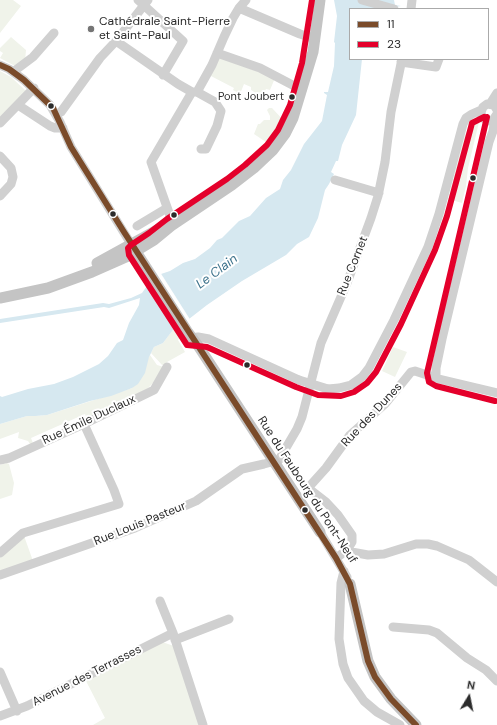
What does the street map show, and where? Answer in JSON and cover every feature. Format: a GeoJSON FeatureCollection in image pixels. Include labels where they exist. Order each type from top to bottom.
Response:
{"type":"FeatureCollection","features":[{"type":"Feature","properties":{"kind":"main road"},"geometry":{"type":"LineString","coordinates":[[0,298],[37,291],[66,282],[134,247],[155,231],[172,225],[232,185],[254,168],[273,150],[285,134],[290,124],[310,65],[320,0]]}},
{"type":"Feature","properties":{"kind":"main road","name":"Rue du Faubourg du Pont-Neuf"},"geometry":{"type":"LineString","coordinates":[[134,247],[320,532]]}},
{"type":"Feature","properties":{"kind":"main road","name":"Rue du Faubourg du Pont-Neuf"},"geometry":{"type":"LineString","coordinates":[[350,584],[371,670],[381,688],[410,723]]}},
{"type":"Feature","properties":{"kind":"street"},"geometry":{"type":"LineString","coordinates":[[172,225],[151,162],[212,65],[239,8],[246,0]]}},
{"type":"Feature","properties":{"kind":"street"},"geometry":{"type":"LineString","coordinates":[[362,0],[390,8]]}},
{"type":"Feature","properties":{"kind":"street"},"geometry":{"type":"LineString","coordinates":[[56,115],[62,112],[100,58],[116,41],[143,2],[183,42],[163,75]]}},
{"type":"Feature","properties":{"kind":"street"},"geometry":{"type":"LineString","coordinates":[[239,8],[315,39]]}},
{"type":"Feature","properties":{"kind":"street"},"geometry":{"type":"LineString","coordinates":[[13,72],[33,57],[54,33]]}},
{"type":"Feature","properties":{"kind":"street"},"geometry":{"type":"LineString","coordinates":[[116,41],[163,75],[215,102],[221,111],[217,126],[206,149],[201,149]]}},
{"type":"Feature","properties":{"kind":"street"},"geometry":{"type":"LineString","coordinates":[[217,53],[260,68],[302,90]]}},
{"type":"Feature","properties":{"kind":"street"},"geometry":{"type":"LineString","coordinates":[[402,61],[436,67],[439,60]]}},
{"type":"Feature","properties":{"kind":"street","name":"Rue Cornet"},"geometry":{"type":"LineString","coordinates":[[274,462],[280,458],[294,435],[302,417],[321,343],[348,283],[379,193],[385,162],[391,112],[402,61]]}},
{"type":"Feature","properties":{"kind":"street"},"geometry":{"type":"LineString","coordinates":[[0,65],[13,72],[34,88],[50,105],[63,128],[71,147],[134,247]]}},
{"type":"Feature","properties":{"kind":"street"},"geometry":{"type":"LineString","coordinates":[[0,123],[34,88]]}},
{"type":"Feature","properties":{"kind":"street"},"geometry":{"type":"LineString","coordinates":[[497,93],[491,111],[489,142],[436,368],[436,377],[497,392]]}},
{"type":"Feature","properties":{"kind":"street"},"geometry":{"type":"LineString","coordinates":[[18,105],[50,126],[55,128],[63,128]]}},
{"type":"Feature","properties":{"kind":"street"},"geometry":{"type":"LineString","coordinates":[[190,335],[203,337],[221,344],[299,380],[328,389],[351,385],[362,377],[369,368],[391,326],[428,247],[439,214],[460,132],[466,118],[472,114],[491,111]]}},
{"type":"Feature","properties":{"kind":"street"},"geometry":{"type":"LineString","coordinates":[[0,156],[11,168],[13,177],[11,184],[0,196]]}},
{"type":"Feature","properties":{"kind":"street"},"geometry":{"type":"LineString","coordinates":[[336,180],[379,193]]}},
{"type":"Feature","properties":{"kind":"street"},"geometry":{"type":"LineString","coordinates":[[137,226],[167,208]]}},
{"type":"Feature","properties":{"kind":"street"},"geometry":{"type":"LineString","coordinates":[[199,347],[208,343],[221,344]]}},
{"type":"Feature","properties":{"kind":"street","name":"Rue Émile Duclaux"},"geometry":{"type":"LineString","coordinates":[[0,460],[9,458],[84,424],[154,390],[167,367]]}},
{"type":"Feature","properties":{"kind":"street","name":"Rue des Dunes"},"geometry":{"type":"LineString","coordinates":[[346,551],[352,542],[352,535],[338,515],[326,502],[308,488],[326,468],[350,435],[385,404],[411,372],[414,371],[436,377]]}},
{"type":"Feature","properties":{"kind":"street"},"geometry":{"type":"LineString","coordinates":[[0,553],[23,533],[119,504],[84,424]]}},
{"type":"Feature","properties":{"kind":"street","name":"Rue Louis Pasteur"},"geometry":{"type":"LineString","coordinates":[[0,574],[135,528],[196,501],[242,469],[274,462]]}},
{"type":"Feature","properties":{"kind":"street","name":"Rue du Faubourg du Pont-Neuf"},"geometry":{"type":"LineString","coordinates":[[320,532],[344,571],[350,584]]}},
{"type":"Feature","properties":{"kind":"street"},"geometry":{"type":"LineString","coordinates":[[336,558],[346,551],[364,554],[384,554],[416,544],[428,544],[437,546],[468,560],[497,582]]}},
{"type":"Feature","properties":{"kind":"street"},"geometry":{"type":"LineString","coordinates":[[344,571],[341,582],[339,639],[343,664],[348,678],[364,701],[377,712],[400,725]]}},
{"type":"Feature","properties":{"kind":"street"},"geometry":{"type":"LineString","coordinates":[[160,601],[174,636],[203,725]]}},
{"type":"Feature","properties":{"kind":"street","name":"Avenue des Terrasses"},"geometry":{"type":"LineString","coordinates":[[0,716],[17,711],[174,636],[229,619]]}},
{"type":"Feature","properties":{"kind":"street"},"geometry":{"type":"LineString","coordinates":[[393,627],[429,630],[436,633],[467,658],[486,670],[497,681]]}},
{"type":"Feature","properties":{"kind":"street"},"geometry":{"type":"LineString","coordinates":[[0,672],[17,711]]}},
{"type":"Feature","properties":{"kind":"shaded area"},"geometry":{"type":"Polygon","coordinates":[[[0,0],[13,0],[21,6],[0,33],[0,0]]]}},
{"type":"Feature","properties":{"kind":"shaded area"},"geometry":{"type":"Polygon","coordinates":[[[11,37],[26,50],[25,61],[15,66],[0,58],[3,53],[0,51],[0,48],[11,37]]]}},
{"type":"Feature","properties":{"kind":"shaded area"},"geometry":{"type":"Polygon","coordinates":[[[221,58],[275,78],[270,90],[266,89],[262,97],[251,90],[251,87],[244,84],[240,94],[233,90],[234,88],[209,75],[217,59],[221,58]]]}},
{"type":"Feature","properties":{"kind":"shaded area"},"geometry":{"type":"Polygon","coordinates":[[[0,71],[11,77],[26,91],[0,117],[0,71]]]}},
{"type":"Feature","properties":{"kind":"shaded area"},"geometry":{"type":"Polygon","coordinates":[[[272,108],[286,123],[273,141],[269,144],[254,134],[258,124],[264,120],[270,120],[267,110],[272,108]]]}},
{"type":"Feature","properties":{"kind":"shaded area"},"geometry":{"type":"Polygon","coordinates":[[[479,122],[468,168],[462,203],[448,199],[464,137],[467,131],[474,124],[479,122]]]}},
{"type":"Feature","properties":{"kind":"shaded area"},"geometry":{"type":"Polygon","coordinates":[[[176,326],[182,335],[178,340],[185,352],[167,362],[165,365],[162,365],[151,353],[154,347],[163,343],[176,326]]]}},
{"type":"Feature","properties":{"kind":"shaded area"},"geometry":{"type":"Polygon","coordinates":[[[393,347],[407,352],[395,377],[382,371],[393,347]]]}},
{"type":"Feature","properties":{"kind":"shaded area"},"geometry":{"type":"Polygon","coordinates":[[[150,355],[157,365],[164,367],[154,382],[148,388],[88,422],[85,414],[31,438],[34,446],[32,447],[28,441],[18,438],[19,432],[0,439],[0,424],[27,416],[47,415],[132,388],[150,355]]]}},
{"type":"Feature","properties":{"kind":"shaded area"},"geometry":{"type":"Polygon","coordinates":[[[7,463],[9,464],[14,483],[12,495],[0,499],[0,465],[7,463]]]}},
{"type":"Feature","properties":{"kind":"shaded area"},"geometry":{"type":"Polygon","coordinates":[[[23,533],[33,561],[0,571],[0,553],[23,533]]]}},
{"type":"Feature","properties":{"kind":"shaded area"},"geometry":{"type":"Polygon","coordinates":[[[162,642],[174,646],[199,725],[93,725],[105,718],[86,681],[162,642]]]}},
{"type":"Feature","properties":{"kind":"water","name":"Le Clain"},"geometry":{"type":"Polygon","coordinates":[[[334,0],[394,0],[395,5],[401,6],[394,8],[349,8],[349,60],[362,60],[356,115],[342,145],[338,161],[336,161],[331,172],[334,174],[325,190],[318,218],[309,237],[297,244],[286,255],[242,281],[189,319],[176,326],[163,343],[154,347],[149,357],[145,373],[138,384],[132,388],[111,396],[47,415],[27,416],[0,424],[0,396],[2,397],[28,389],[54,384],[73,377],[99,364],[108,356],[117,343],[123,340],[129,323],[139,305],[140,298],[109,308],[104,307],[0,323],[0,319],[103,303],[109,304],[131,298],[142,293],[149,283],[161,274],[195,259],[210,248],[217,240],[222,238],[239,221],[250,216],[266,198],[280,189],[283,180],[291,170],[304,144],[322,121],[327,95],[324,92],[328,92],[334,66],[334,42],[337,16],[334,0]]]}},
{"type":"Feature","properties":{"kind":"pier"},"geometry":{"type":"Polygon","coordinates":[[[160,272],[191,321],[177,328],[148,281],[160,272]]]}},
{"type":"Feature","properties":{"kind":"transit line","name":"23"},"geometry":{"type":"LineString","coordinates":[[312,0],[302,63],[290,105],[278,130],[267,145],[227,179],[167,219],[128,248],[129,255],[187,345],[207,347],[296,387],[318,395],[341,396],[354,392],[367,383],[376,372],[401,324],[435,250],[447,216],[472,123],[484,117]]}},
{"type":"Feature","properties":{"kind":"transit line","name":"11"},"geometry":{"type":"LineString","coordinates":[[0,65],[9,69],[24,80],[53,108],[71,147],[124,232],[336,558],[350,584],[368,661],[375,677],[391,699],[416,725]]}},
{"type":"Feature","properties":{"kind":"transit line","name":"23"},"geometry":{"type":"LineString","coordinates":[[487,117],[427,373],[429,382],[436,386],[495,401]]}},
{"type":"Feature","properties":{"kind":"place","name":"Cathédrale Saint-Pierre et Saint-Paul"},"geometry":{"type":"Point","coordinates":[91,29]}},
{"type":"Feature","properties":{"kind":"place","name":"Pont Joubert"},"geometry":{"type":"Point","coordinates":[292,97]}}]}
